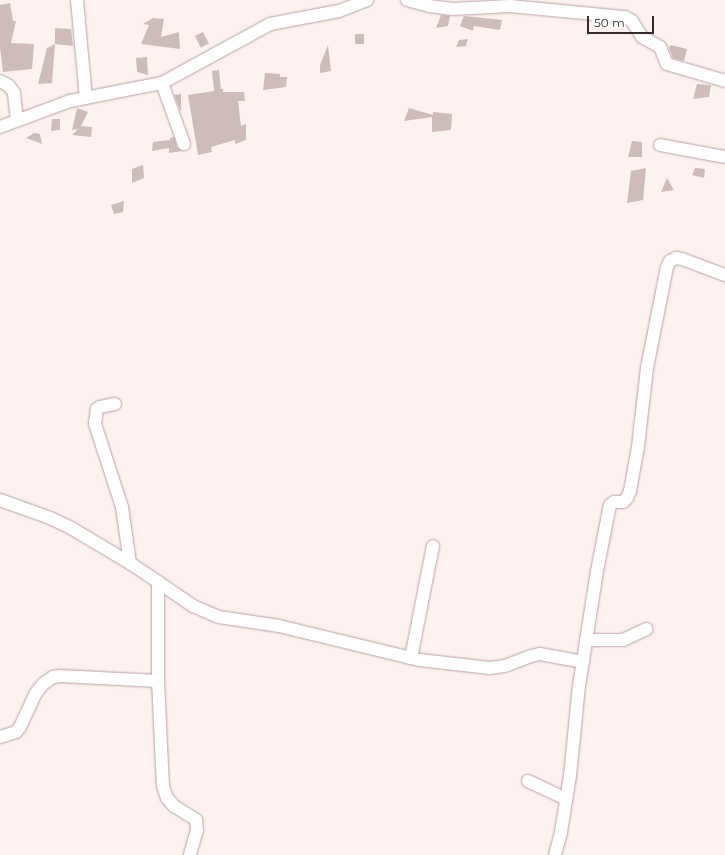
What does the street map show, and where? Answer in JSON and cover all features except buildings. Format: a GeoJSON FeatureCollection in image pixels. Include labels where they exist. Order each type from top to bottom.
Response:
{"type":"FeatureCollection","features":[{"type":"Feature","properties":{"kind":"street"},"geometry":{"type":"LineString","coordinates":[[77,0],[86,98]]}},
{"type":"Feature","properties":{"kind":"street"},"geometry":{"type":"LineString","coordinates":[[0,126],[61,104],[162,83],[270,24],[339,11],[367,0]]}},
{"type":"Feature","properties":{"kind":"street"},"geometry":{"type":"LineString","coordinates":[[408,0],[429,6],[453,9],[510,6],[625,17],[632,21],[642,36],[660,47],[667,64],[725,81]]}},
{"type":"Feature","properties":{"kind":"street"},"geometry":{"type":"LineString","coordinates":[[0,81],[9,86],[14,93],[17,120]]}},
{"type":"Feature","properties":{"kind":"street"},"geometry":{"type":"LineString","coordinates":[[162,83],[184,144]]}},
{"type":"Feature","properties":{"kind":"street"},"geometry":{"type":"LineString","coordinates":[[660,145],[725,157]]}},
{"type":"Feature","properties":{"kind":"street"},"geometry":{"type":"LineString","coordinates":[[555,855],[562,832],[586,640],[608,513],[610,506],[614,502],[623,502],[627,498],[630,491],[638,447],[646,368],[667,267],[670,261],[676,258],[725,275]]}},
{"type":"Feature","properties":{"kind":"street"},"geometry":{"type":"LineString","coordinates":[[115,404],[97,409],[95,424],[122,507],[130,563]]}},
{"type":"Feature","properties":{"kind":"street"},"geometry":{"type":"LineString","coordinates":[[0,500],[50,518],[71,528],[130,563],[193,606],[219,617],[279,626],[411,658],[490,668],[505,666],[540,654],[549,654],[583,662]]}},
{"type":"Feature","properties":{"kind":"street"},"geometry":{"type":"LineString","coordinates":[[411,658],[433,546]]}},
{"type":"Feature","properties":{"kind":"street"},"geometry":{"type":"LineString","coordinates":[[158,582],[158,681],[163,786],[167,798],[174,806],[196,820],[197,830],[190,855]]}},
{"type":"Feature","properties":{"kind":"street"},"geometry":{"type":"LineString","coordinates":[[586,640],[623,640],[647,629]]}},
{"type":"Feature","properties":{"kind":"street"},"geometry":{"type":"LineString","coordinates":[[0,736],[16,732],[20,727],[36,693],[43,684],[53,678],[60,676],[158,681]]}},
{"type":"Feature","properties":{"kind":"street"},"geometry":{"type":"LineString","coordinates":[[528,781],[566,799]]}}]}
